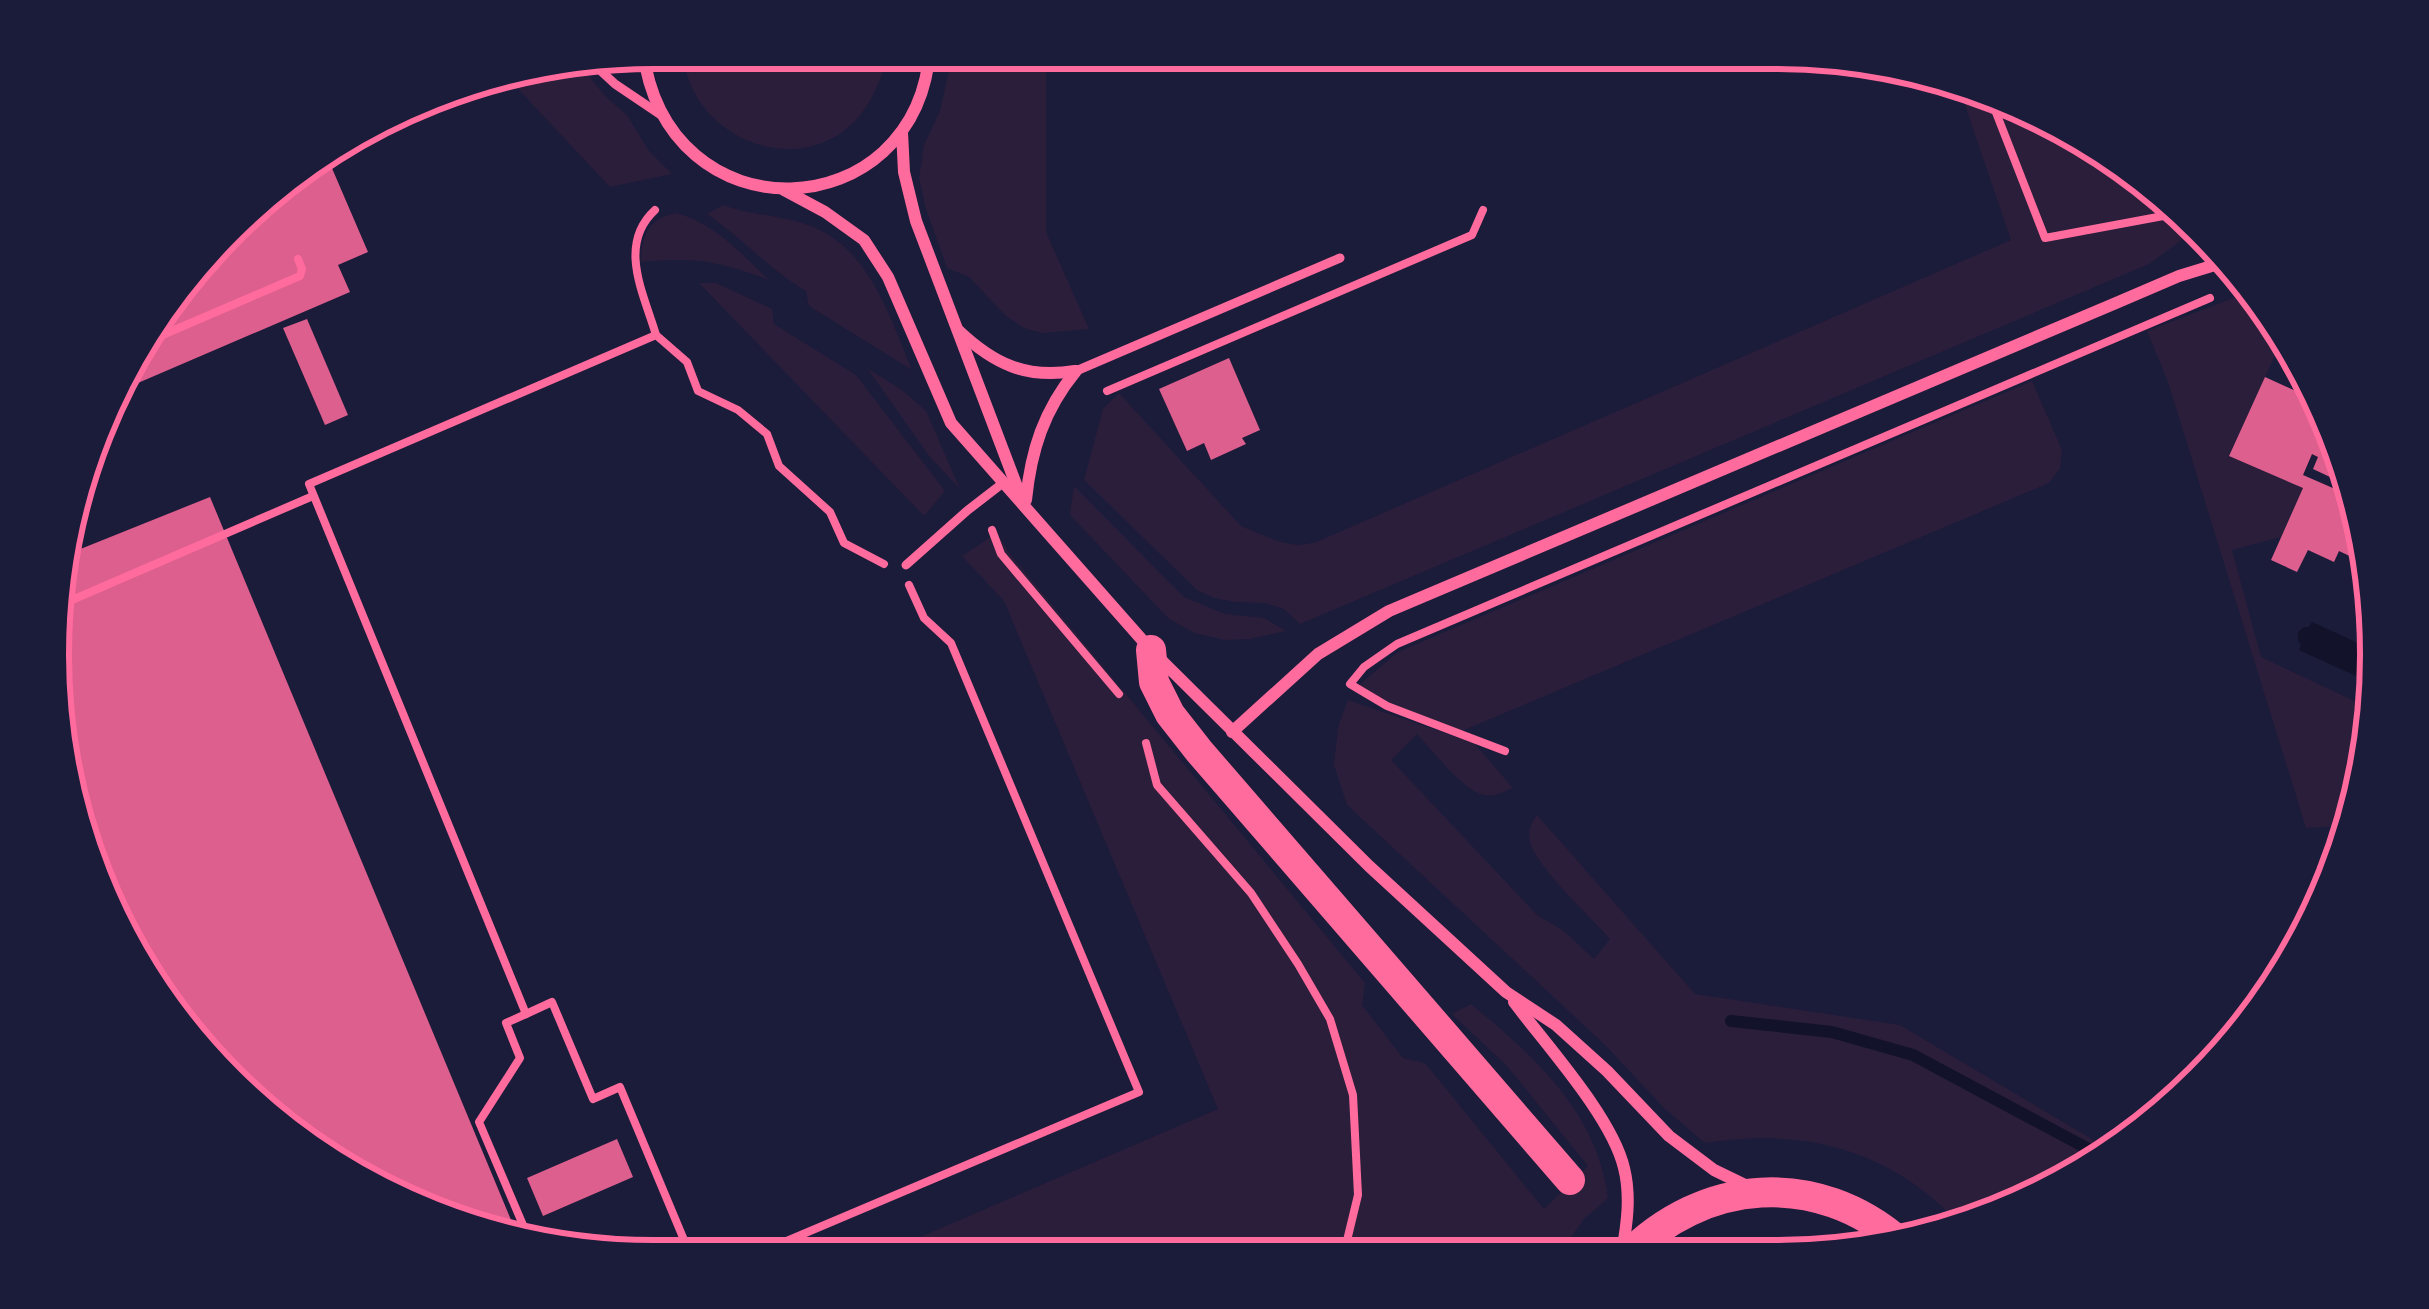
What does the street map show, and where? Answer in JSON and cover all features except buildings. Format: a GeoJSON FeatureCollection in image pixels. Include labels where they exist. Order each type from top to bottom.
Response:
{"type":"FeatureCollection","features":[{"type":"Feature","properties":{"kind":"main road"},"geometry":{"type":"LineString","coordinates":[[1151,650],[1154,682],[1169,714],[1199,752],[1570,1180]]}},
{"type":"Feature","properties":{"kind":"main road"},"geometry":{"type":"LineString","coordinates":[[1642,1240],[1683,1212],[1759,1192],[1796,1193],[1835,1203],[1886,1229]]}},
{"type":"Feature","properties":{"kind":"street"},"geometry":{"type":"LineString","coordinates":[[646,69],[661,115],[683,145],[712,168],[746,184],[784,190],[829,184],[870,164],[902,132],[919,103],[928,69]]}},
{"type":"Feature","properties":{"kind":"street"},"geometry":{"type":"LineString","coordinates":[[902,132],[904,172],[916,221],[1025,507]]}},
{"type":"Feature","properties":{"kind":"street"},"geometry":{"type":"LineString","coordinates":[[784,190],[864,241],[888,278],[951,423],[1151,650],[1369,866],[1506,992],[1556,1025],[1669,1136],[1714,1170],[1759,1192]]}},
{"type":"Feature","properties":{"kind":"street"},"geometry":{"type":"LineString","coordinates":[[1232,732],[1318,654],[1389,611],[2213,266]]}},
{"type":"Feature","properties":{"kind":"street"},"geometry":{"type":"LineString","coordinates":[[957,330],[978,350],[1011,366],[1049,375],[1076,371]]}},
{"type":"Feature","properties":{"kind":"street"},"geometry":{"type":"LineString","coordinates":[[1025,507],[1034,444],[1058,393],[1076,371]]}},
{"type":"Feature","properties":{"kind":"street"},"geometry":{"type":"LineString","coordinates":[[1506,992],[1598,1111],[1624,1165],[1629,1213],[1626,1240]]}},
{"type":"Feature","properties":{"kind":"lane"},"geometry":{"type":"LineString","coordinates":[[601,72],[661,115]]}},
{"type":"Feature","properties":{"kind":"lane"},"geometry":{"type":"LineString","coordinates":[[1076,371],[1340,258]]}},
{"type":"Feature","properties":{"kind":"lane"},"geometry":{"type":"LineString","coordinates":[[906,565],[1003,483]]}},
{"type":"Feature","properties":{"kind":"path"},"geometry":{"type":"LineString","coordinates":[[1996,113],[2045,238],[2163,216]]}},
{"type":"Feature","properties":{"kind":"path"},"geometry":{"type":"LineString","coordinates":[[655,210],[643,224],[634,250],[656,335],[688,362],[698,391],[738,410],[767,434],[779,466],[830,512],[844,543],[883,562],[911,586],[924,618],[951,643],[1138,1092],[789,1240]]}},
{"type":"Feature","properties":{"kind":"path"},"geometry":{"type":"LineString","coordinates":[[1107,392],[1472,235],[1483,210]]}},
{"type":"Feature","properties":{"kind":"path"},"geometry":{"type":"LineString","coordinates":[[165,334],[299,276],[298,259]]}},
{"type":"Feature","properties":{"kind":"path"},"geometry":{"type":"LineString","coordinates":[[1505,751],[1387,706],[1351,684],[1364,667],[1396,644],[2230,290]]}},
{"type":"Feature","properties":{"kind":"path"},"geometry":{"type":"LineString","coordinates":[[526,1014],[309,484],[656,335]]}},
{"type":"Feature","properties":{"kind":"path"},"geometry":{"type":"LineString","coordinates":[[72,600],[314,496]]}},
{"type":"Feature","properties":{"kind":"path"},"geometry":{"type":"LineString","coordinates":[[992,530],[1001,554],[1124,700]]}},
{"type":"Feature","properties":{"kind":"path"},"geometry":{"type":"LineString","coordinates":[[1145,741],[1157,785],[1251,893],[1330,1019],[1353,1095],[1358,1195],[1347,1240]]}},
{"type":"Feature","properties":{"kind":"path"},"geometry":{"type":"LineString","coordinates":[[523,1225],[479,1122],[520,1058],[506,1023],[552,1002],[593,1099],[620,1088],[682,1240]]}},
{"type":"Feature","properties":{"kind":"shaded area"},"geometry":{"type":"Polygon","coordinates":[[[686,69],[884,69],[855,121],[830,139],[802,148],[774,148],[746,140],[702,104],[686,69]]]}},
{"type":"Feature","properties":{"kind":"shaded area"},"geometry":{"type":"Polygon","coordinates":[[[949,69],[1046,69],[1046,232],[1089,329],[1042,333],[1024,328],[969,277],[947,268],[919,178],[924,145],[940,111],[949,69]]]}},
{"type":"Feature","properties":{"kind":"shaded area"},"geometry":{"type":"Polygon","coordinates":[[[586,73],[627,115],[649,151],[672,174],[610,187],[515,86],[586,73]]]}},
{"type":"Feature","properties":{"kind":"shaded area"},"geometry":{"type":"Polygon","coordinates":[[[1963,100],[2067,147],[2131,190],[2186,237],[2149,264],[1300,624],[1284,609],[1214,598],[1197,590],[1084,480],[1103,409],[1119,393],[1241,526],[1277,541],[1314,543],[2011,240],[1963,100]]]}},
{"type":"Feature","properties":{"kind":"shaded area"},"geometry":{"type":"Polygon","coordinates":[[[723,205],[805,224],[845,248],[873,284],[912,370],[809,306],[806,291],[707,214],[723,205]]]}},
{"type":"Feature","properties":{"kind":"shaded area"},"geometry":{"type":"Polygon","coordinates":[[[676,213],[715,231],[769,280],[706,262],[641,262],[648,229],[676,213]]]}},
{"type":"Feature","properties":{"kind":"shaded area"},"geometry":{"type":"Polygon","coordinates":[[[699,283],[716,283],[772,309],[774,324],[856,375],[945,491],[924,516],[699,283]]]}},
{"type":"Feature","properties":{"kind":"shaded area"},"geometry":{"type":"Polygon","coordinates":[[[2238,296],[2276,353],[2229,455],[2303,488],[2281,537],[2232,550],[2261,657],[2358,703],[2349,769],[2334,827],[2306,828],[2168,382],[2147,331],[2238,296]]]}},
{"type":"Feature","properties":{"kind":"shaded area"},"geometry":{"type":"Polygon","coordinates":[[[867,368],[926,411],[960,489],[930,457],[867,368]]]}},
{"type":"Feature","properties":{"kind":"shaded area"},"geometry":{"type":"Polygon","coordinates":[[[2032,381],[2062,450],[2060,468],[2049,483],[1462,731],[1386,702],[1359,685],[1398,652],[2032,381]]]}},
{"type":"Feature","properties":{"kind":"shaded area"},"geometry":{"type":"Polygon","coordinates":[[[1074,486],[1184,597],[1225,614],[1264,618],[1286,631],[1224,640],[1195,633],[1169,619],[1070,515],[1074,486]]]}},
{"type":"Feature","properties":{"kind":"shaded area"},"geometry":{"type":"Polygon","coordinates":[[[997,533],[1365,983],[1362,1005],[1403,1058],[1425,1063],[1544,1209],[1588,1166],[1507,1066],[1452,1014],[1471,1004],[1559,1088],[1591,1139],[1608,1198],[1569,1240],[913,1240],[1218,1109],[1004,601],[962,556],[997,533]]]}},
{"type":"Feature","properties":{"kind":"shaded area"},"geometry":{"type":"Polygon","coordinates":[[[2312,622],[2360,644],[2356,676],[2299,650],[2298,632],[2312,622]]]}},
{"type":"Feature","properties":{"kind":"shaded area"},"geometry":{"type":"Polygon","coordinates":[[[1348,700],[1474,743],[1513,788],[1492,795],[1475,792],[1417,734],[1391,760],[1537,915],[1564,931],[1594,959],[1610,939],[1535,853],[1529,834],[1537,815],[1695,994],[1900,1025],[2098,1142],[2033,1180],[1948,1213],[1907,1179],[1845,1150],[1777,1139],[1705,1143],[1347,805],[1334,765],[1338,727],[1348,700]]]}},
{"type":"Feature","properties":{"kind":"waterway"},"geometry":{"type":"LineString","coordinates":[[1731,1021],[1832,1032],[1913,1055],[2088,1149]]}}]}
